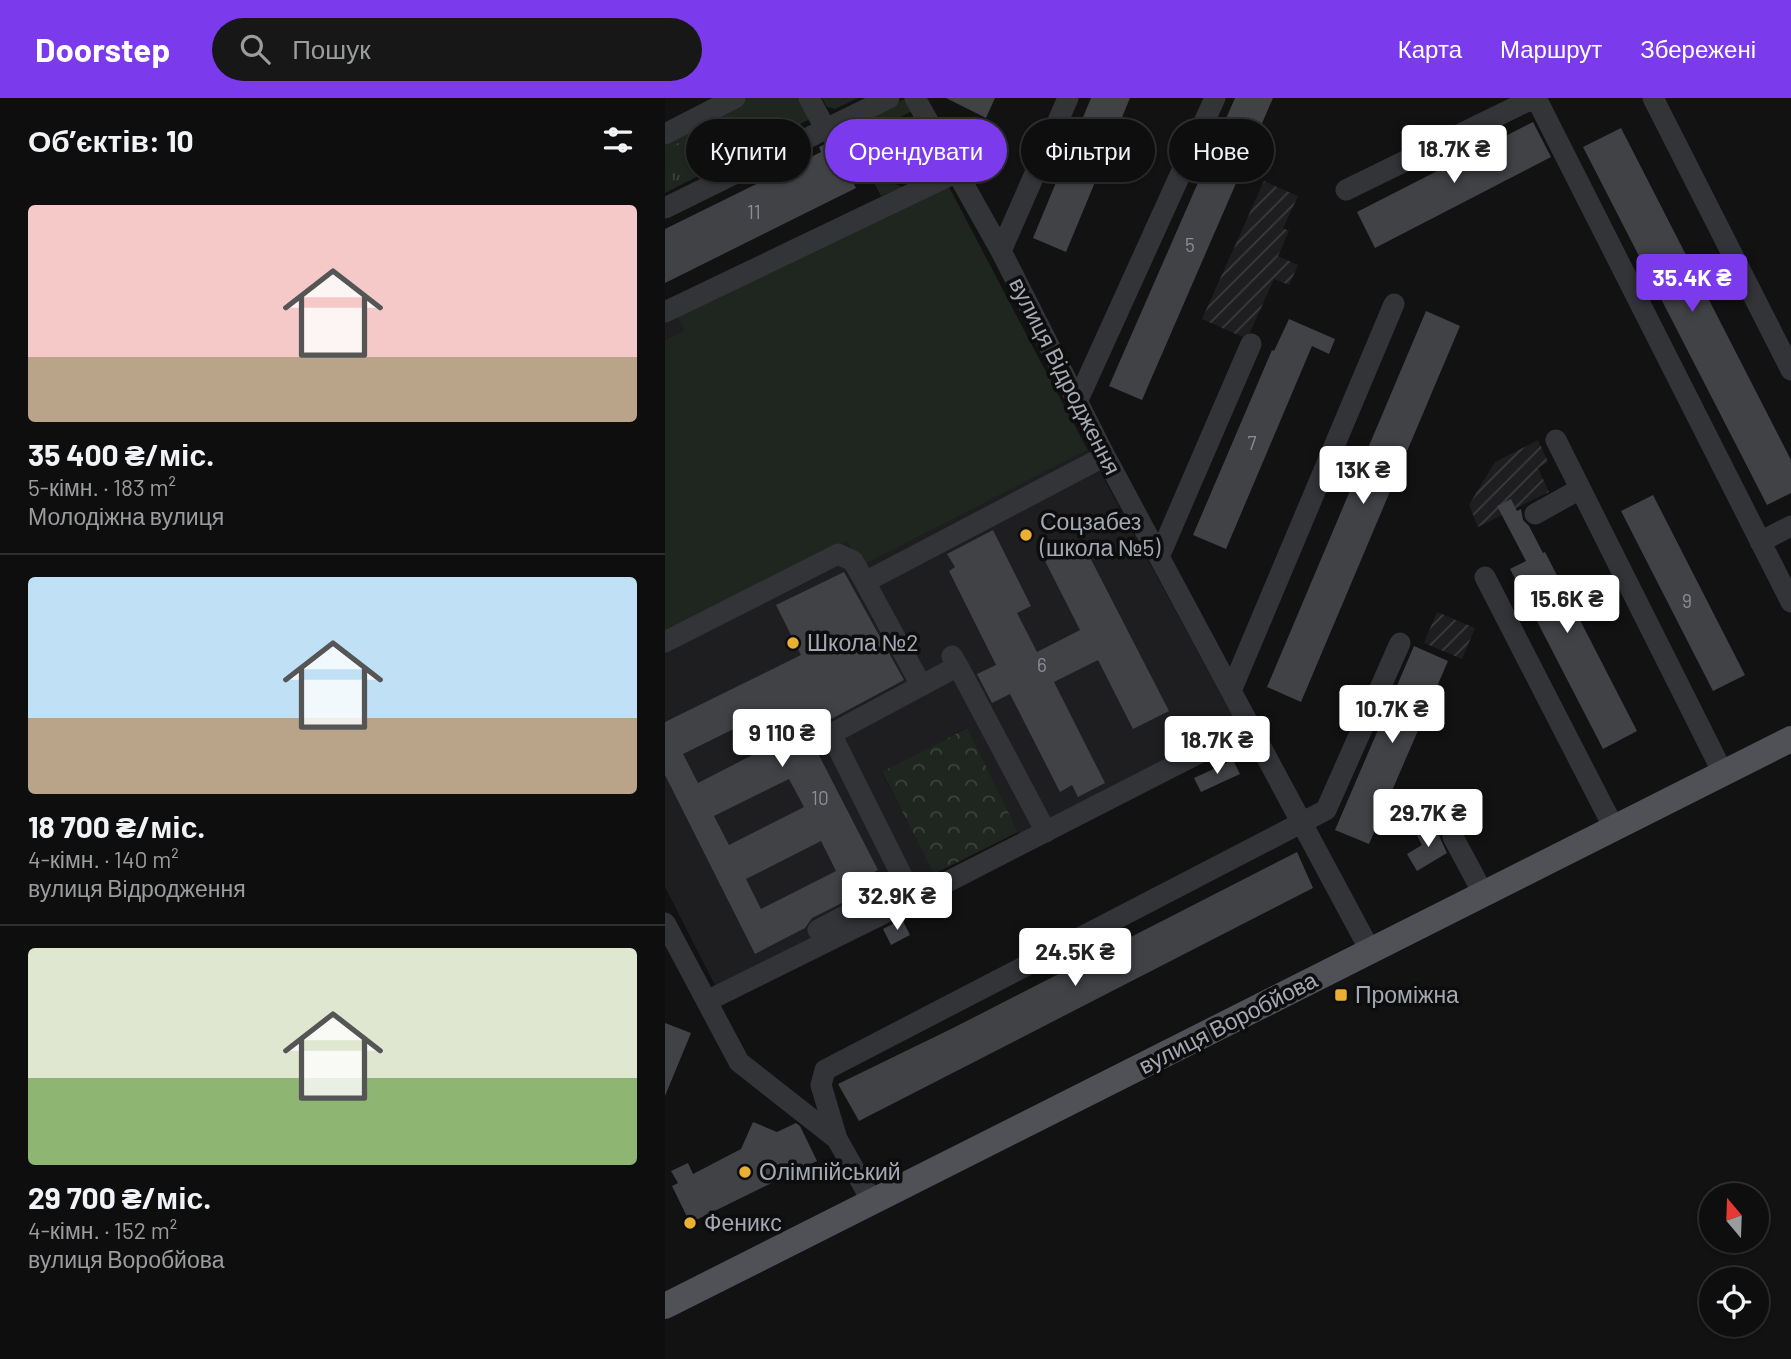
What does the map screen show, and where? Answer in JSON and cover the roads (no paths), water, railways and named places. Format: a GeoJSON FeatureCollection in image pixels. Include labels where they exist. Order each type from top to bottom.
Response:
{"type":"FeatureCollection","features":[{"type":"Feature","properties":{"kind":"main road","name":"вулиця Воробйова"},"geometry":{"type":"LineString","coordinates":[[665,1306],[1791,739]]}},
{"type":"Feature","properties":{"kind":"street"},"geometry":{"type":"LineString","coordinates":[[665,134],[735,98]]}},
{"type":"Feature","properties":{"kind":"street"},"geometry":{"type":"LineString","coordinates":[[809,98],[824,128]]}},
{"type":"Feature","properties":{"kind":"street"},"geometry":{"type":"LineString","coordinates":[[665,208],[889,98]]}},
{"type":"Feature","properties":{"kind":"street","name":"вулиця Відродження"},"geometry":{"type":"LineString","coordinates":[[915,98],[927,119]]}},
{"type":"Feature","properties":{"kind":"street"},"geometry":{"type":"LineString","coordinates":[[1001,251],[1069,98]]}},
{"type":"Feature","properties":{"kind":"street"},"geometry":{"type":"LineString","coordinates":[[1077,402],[1215,98]]}},
{"type":"Feature","properties":{"kind":"street"},"geometry":{"type":"LineString","coordinates":[[1346,190],[1535,98],[1791,602]]}},
{"type":"Feature","properties":{"kind":"street"},"geometry":{"type":"LineString","coordinates":[[1653,98],[1791,370]]}},
{"type":"Feature","properties":{"kind":"street"},"geometry":{"type":"LineString","coordinates":[[665,312],[938,182]]}},
{"type":"Feature","properties":{"kind":"street","name":"вулиця Відродження"},"geometry":{"type":"LineString","coordinates":[[962,182],[1001,251],[1105,456],[1371,952]]}},
{"type":"Feature","properties":{"kind":"street"},"geometry":{"type":"LineString","coordinates":[[1231,691],[1394,304]]}},
{"type":"Feature","properties":{"kind":"street"},"geometry":{"type":"LineString","coordinates":[[1159,557],[1251,344]]}},
{"type":"Feature","properties":{"kind":"street"},"geometry":{"type":"LineString","coordinates":[[1556,440],[1723,773]]}},
{"type":"Feature","properties":{"kind":"street"},"geometry":{"type":"LineString","coordinates":[[865,582],[1105,456]]}},
{"type":"Feature","properties":{"kind":"street"},"geometry":{"type":"LineString","coordinates":[[1535,514],[1580,489]]}},
{"type":"Feature","properties":{"kind":"street"},"geometry":{"type":"LineString","coordinates":[[1761,542],[1791,526]]}},
{"type":"Feature","properties":{"kind":"street"},"geometry":{"type":"LineString","coordinates":[[665,642],[838,554],[853,561],[921,685]]}},
{"type":"Feature","properties":{"kind":"street"},"geometry":{"type":"LineString","coordinates":[[1485,577],[1614,828]]}},
{"type":"Feature","properties":{"kind":"street"},"geometry":{"type":"LineString","coordinates":[[872,1201],[838,1139],[821,1085],[825,1070],[1326,810],[1400,643]]}},
{"type":"Feature","properties":{"kind":"street"},"geometry":{"type":"LineString","coordinates":[[739,985],[750,966],[906,884],[831,734],[921,685],[955,661],[1046,832]]}},
{"type":"Feature","properties":{"kind":"street"},"geometry":{"type":"LineString","coordinates":[[707,1002],[1250,727]]}},
{"type":"Feature","properties":{"kind":"street"},"geometry":{"type":"LineString","coordinates":[[1453,837],[1483,893]]}},
{"type":"Feature","properties":{"kind":"street"},"geometry":{"type":"LineString","coordinates":[[665,923],[739,1062],[838,1139]]}},
{"type":"Feature","properties":{"kind":"place","name":"Соцзабез (школа №5)"},"geometry":{"type":"Point","coordinates":[1026,535]}},
{"type":"Feature","properties":{"kind":"place","name":"Школа №2"},"geometry":{"type":"Point","coordinates":[793,643]}},
{"type":"Feature","properties":{"kind":"place","name":"Проміжна"},"geometry":{"type":"Point","coordinates":[1341,995]}},
{"type":"Feature","properties":{"kind":"place","name":"Олімпійський"},"geometry":{"type":"Point","coordinates":[745,1172]}},
{"type":"Feature","properties":{"kind":"place","name":"Феникс"},"geometry":{"type":"Point","coordinates":[690,1223]}}]}
